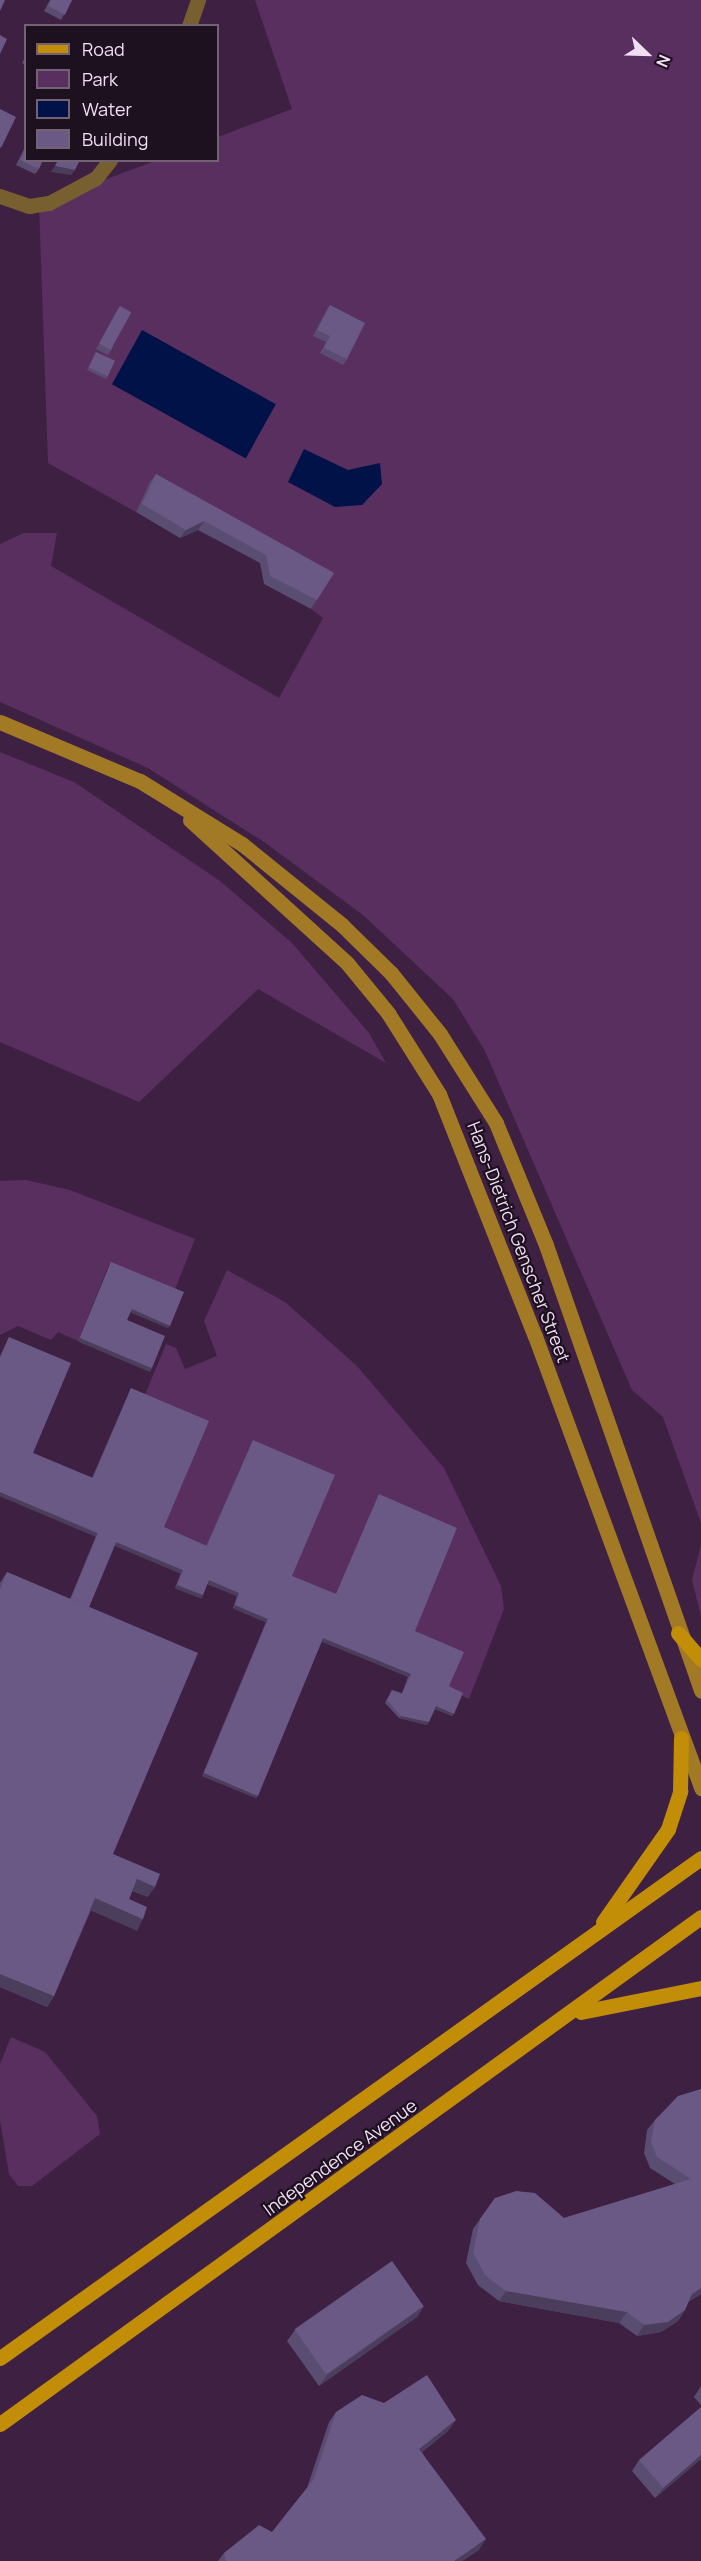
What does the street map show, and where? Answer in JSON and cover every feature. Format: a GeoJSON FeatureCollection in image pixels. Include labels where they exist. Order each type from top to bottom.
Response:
{"type":"FeatureCollection","features":[{"type":"Feature","properties":{"kind":"main road"},"geometry":{"type":"LineString","coordinates":[[678,1633],[701,1659]]}},
{"type":"Feature","properties":{"kind":"main road"},"geometry":{"type":"LineString","coordinates":[[594,1934],[668,1829],[680,1791],[681,1738]]}},
{"type":"Feature","properties":{"kind":"main road","name":"Independence Avenue"},"geometry":{"type":"LineString","coordinates":[[0,2358],[701,1858]]}},
{"type":"Feature","properties":{"kind":"main road","name":"Independence Avenue"},"geometry":{"type":"LineString","coordinates":[[0,2424],[572,2014],[701,1917]]}},
{"type":"Feature","properties":{"kind":"main road"},"geometry":{"type":"LineString","coordinates":[[572,2014],[631,1998],[701,1988]]}},
{"type":"Feature","properties":{"kind":"street"},"geometry":{"type":"LineString","coordinates":[[190,24],[198,0]]}},
{"type":"Feature","properties":{"kind":"street"},"geometry":{"type":"LineString","coordinates":[[0,196],[29,206],[49,203],[96,178],[108,162]]}},
{"type":"Feature","properties":{"kind":"street","name":"Hans-Dietrich Genscher Street"},"geometry":{"type":"LineString","coordinates":[[0,722],[60,743],[164,795],[242,844],[342,925],[391,973],[476,1087],[496,1123],[546,1245],[678,1633],[701,1691]]}},
{"type":"Feature","properties":{"kind":"street","name":"Hans-Dietrich Genscher Street"},"geometry":{"type":"LineString","coordinates":[[164,795],[347,963],[388,1013],[439,1094],[535,1336],[701,1788]]}},
{"type":"Feature","properties":{"kind":"green space"},"geometry":{"type":"Polygon","coordinates":[[[255,0],[701,0],[701,1523],[663,1417],[632,1390],[485,1051],[453,999],[363,915],[264,842],[148,768],[0,702],[0,544],[24,533],[57,533],[51,566],[279,698],[323,618],[311,609],[328,581],[150,483],[136,512],[48,463],[39,204],[152,162],[219,162],[219,137],[292,109],[255,0]]]}},
{"type":"Feature","properties":{"kind":"green space"},"geometry":{"type":"Polygon","coordinates":[[[0,752],[74,782],[220,881],[292,943],[369,1033],[386,1063],[258,989],[139,1102],[0,1042],[0,752]]]}},
{"type":"Feature","properties":{"kind":"green space"},"geometry":{"type":"Polygon","coordinates":[[[26,1180],[70,1190],[195,1239],[174,1292],[109,1265],[78,1341],[58,1332],[51,1340],[18,1326],[0,1335],[0,1181],[26,1180]]]}},
{"type":"Feature","properties":{"kind":"green space"},"geometry":{"type":"Polygon","coordinates":[[[227,1270],[285,1302],[357,1366],[444,1468],[501,1586],[504,1609],[469,1699],[447,1689],[334,1597],[290,1578],[252,1443],[205,1549],[162,1530],[144,1397],[166,1344],[176,1348],[185,1369],[217,1356],[204,1321],[227,1270]]]}},
{"type":"Feature","properties":{"kind":"green space"},"geometry":{"type":"Polygon","coordinates":[[[701,1545],[701,1616],[692,1580],[701,1545]]]}},
{"type":"Feature","properties":{"kind":"green space"},"geometry":{"type":"Polygon","coordinates":[[[11,2037],[45,2052],[97,2116],[100,2134],[32,2186],[18,2186],[9,2174],[0,2120],[0,2064],[11,2037]]]}},
{"type":"Feature","properties":{"kind":"water"},"geometry":{"type":"Polygon","coordinates":[[[142,330],[276,404],[246,458],[112,384],[142,330]]]}},
{"type":"Feature","properties":{"kind":"water"},"geometry":{"type":"Polygon","coordinates":[[[304,449],[348,470],[380,463],[382,484],[362,505],[335,507],[288,482],[304,449]]]}},
{"type":"Feature","properties":{"kind":"building"},"geometry":{"type":"Polygon","coordinates":[[[0,0],[5,0],[0,11],[0,0]]]}},
{"type":"Feature","properties":{"kind":"building"},"geometry":{"type":"Polygon","coordinates":[[[51,0],[72,0],[65,15],[48,6],[51,0]]]}},
{"type":"Feature","properties":{"kind":"building"},"geometry":{"type":"Polygon","coordinates":[[[0,35],[7,39],[0,54],[0,35]]]}},
{"type":"Feature","properties":{"kind":"building"},"geometry":{"type":"Polygon","coordinates":[[[0,109],[16,117],[1,148],[0,147],[0,109]]]}},
{"type":"Feature","properties":{"kind":"building"},"geometry":{"type":"Polygon","coordinates":[[[24,162],[42,162],[39,169],[24,162]]]}},
{"type":"Feature","properties":{"kind":"building"},"geometry":{"type":"Polygon","coordinates":[[[57,162],[79,162],[75,170],[55,166],[57,162]]]}},
{"type":"Feature","properties":{"kind":"building"},"geometry":{"type":"Polygon","coordinates":[[[330,305],[365,323],[347,359],[324,348],[330,336],[317,330],[330,305]]]}},
{"type":"Feature","properties":{"kind":"building"},"geometry":{"type":"Polygon","coordinates":[[[120,306],[131,312],[111,350],[99,344],[120,306]]]}},
{"type":"Feature","properties":{"kind":"building"},"geometry":{"type":"Polygon","coordinates":[[[96,352],[115,361],[108,376],[89,367],[96,352]]]}},
{"type":"Feature","properties":{"kind":"building"},"geometry":{"type":"Polygon","coordinates":[[[156,474],[334,573],[317,600],[270,576],[266,555],[204,521],[186,530],[142,504],[156,474]]]}},
{"type":"Feature","properties":{"kind":"building"},"geometry":{"type":"Polygon","coordinates":[[[111,1262],[184,1292],[170,1326],[132,1309],[127,1320],[165,1336],[152,1368],[80,1338],[111,1262]]]}},
{"type":"Feature","properties":{"kind":"building"},"geometry":{"type":"Polygon","coordinates":[[[9,1337],[71,1363],[33,1453],[93,1478],[131,1388],[209,1421],[164,1527],[207,1546],[253,1440],[335,1475],[292,1576],[336,1594],[379,1494],[457,1528],[415,1631],[464,1652],[449,1686],[463,1693],[454,1714],[436,1706],[429,1722],[401,1716],[387,1700],[392,1690],[402,1694],[411,1674],[323,1638],[258,1796],[204,1773],[268,1619],[235,1605],[239,1593],[209,1580],[203,1595],[177,1585],[183,1570],[116,1542],[89,1607],[71,1599],[98,1533],[0,1492],[0,1358],[9,1337]]]}},
{"type":"Feature","properties":{"kind":"building"},"geometry":{"type":"Polygon","coordinates":[[[7,1572],[198,1653],[113,1854],[160,1874],[155,1887],[137,1879],[129,1899],[147,1907],[143,1919],[95,1898],[54,1996],[0,1974],[0,1590],[7,1572]]]}},
{"type":"Feature","properties":{"kind":"building"},"geometry":{"type":"Polygon","coordinates":[[[701,2089],[701,2288],[692,2294],[685,2310],[668,2322],[644,2325],[627,2312],[506,2291],[485,2275],[473,2253],[480,2219],[495,2198],[516,2191],[535,2193],[564,2218],[691,2179],[657,2157],[651,2142],[655,2120],[678,2096],[701,2089]]]}},
{"type":"Feature","properties":{"kind":"building"},"geometry":{"type":"Polygon","coordinates":[[[392,2261],[424,2306],[326,2374],[295,2329],[392,2261]]]}},
{"type":"Feature","properties":{"kind":"building"},"geometry":{"type":"Polygon","coordinates":[[[427,2375],[456,2420],[419,2449],[486,2539],[454,2561],[226,2561],[224,2553],[259,2525],[272,2532],[314,2479],[336,2412],[362,2395],[384,2403],[427,2375]]]}},
{"type":"Feature","properties":{"kind":"building"},"geometry":{"type":"Polygon","coordinates":[[[701,2407],[701,2455],[663,2488],[639,2460],[701,2407]]]}}]}
